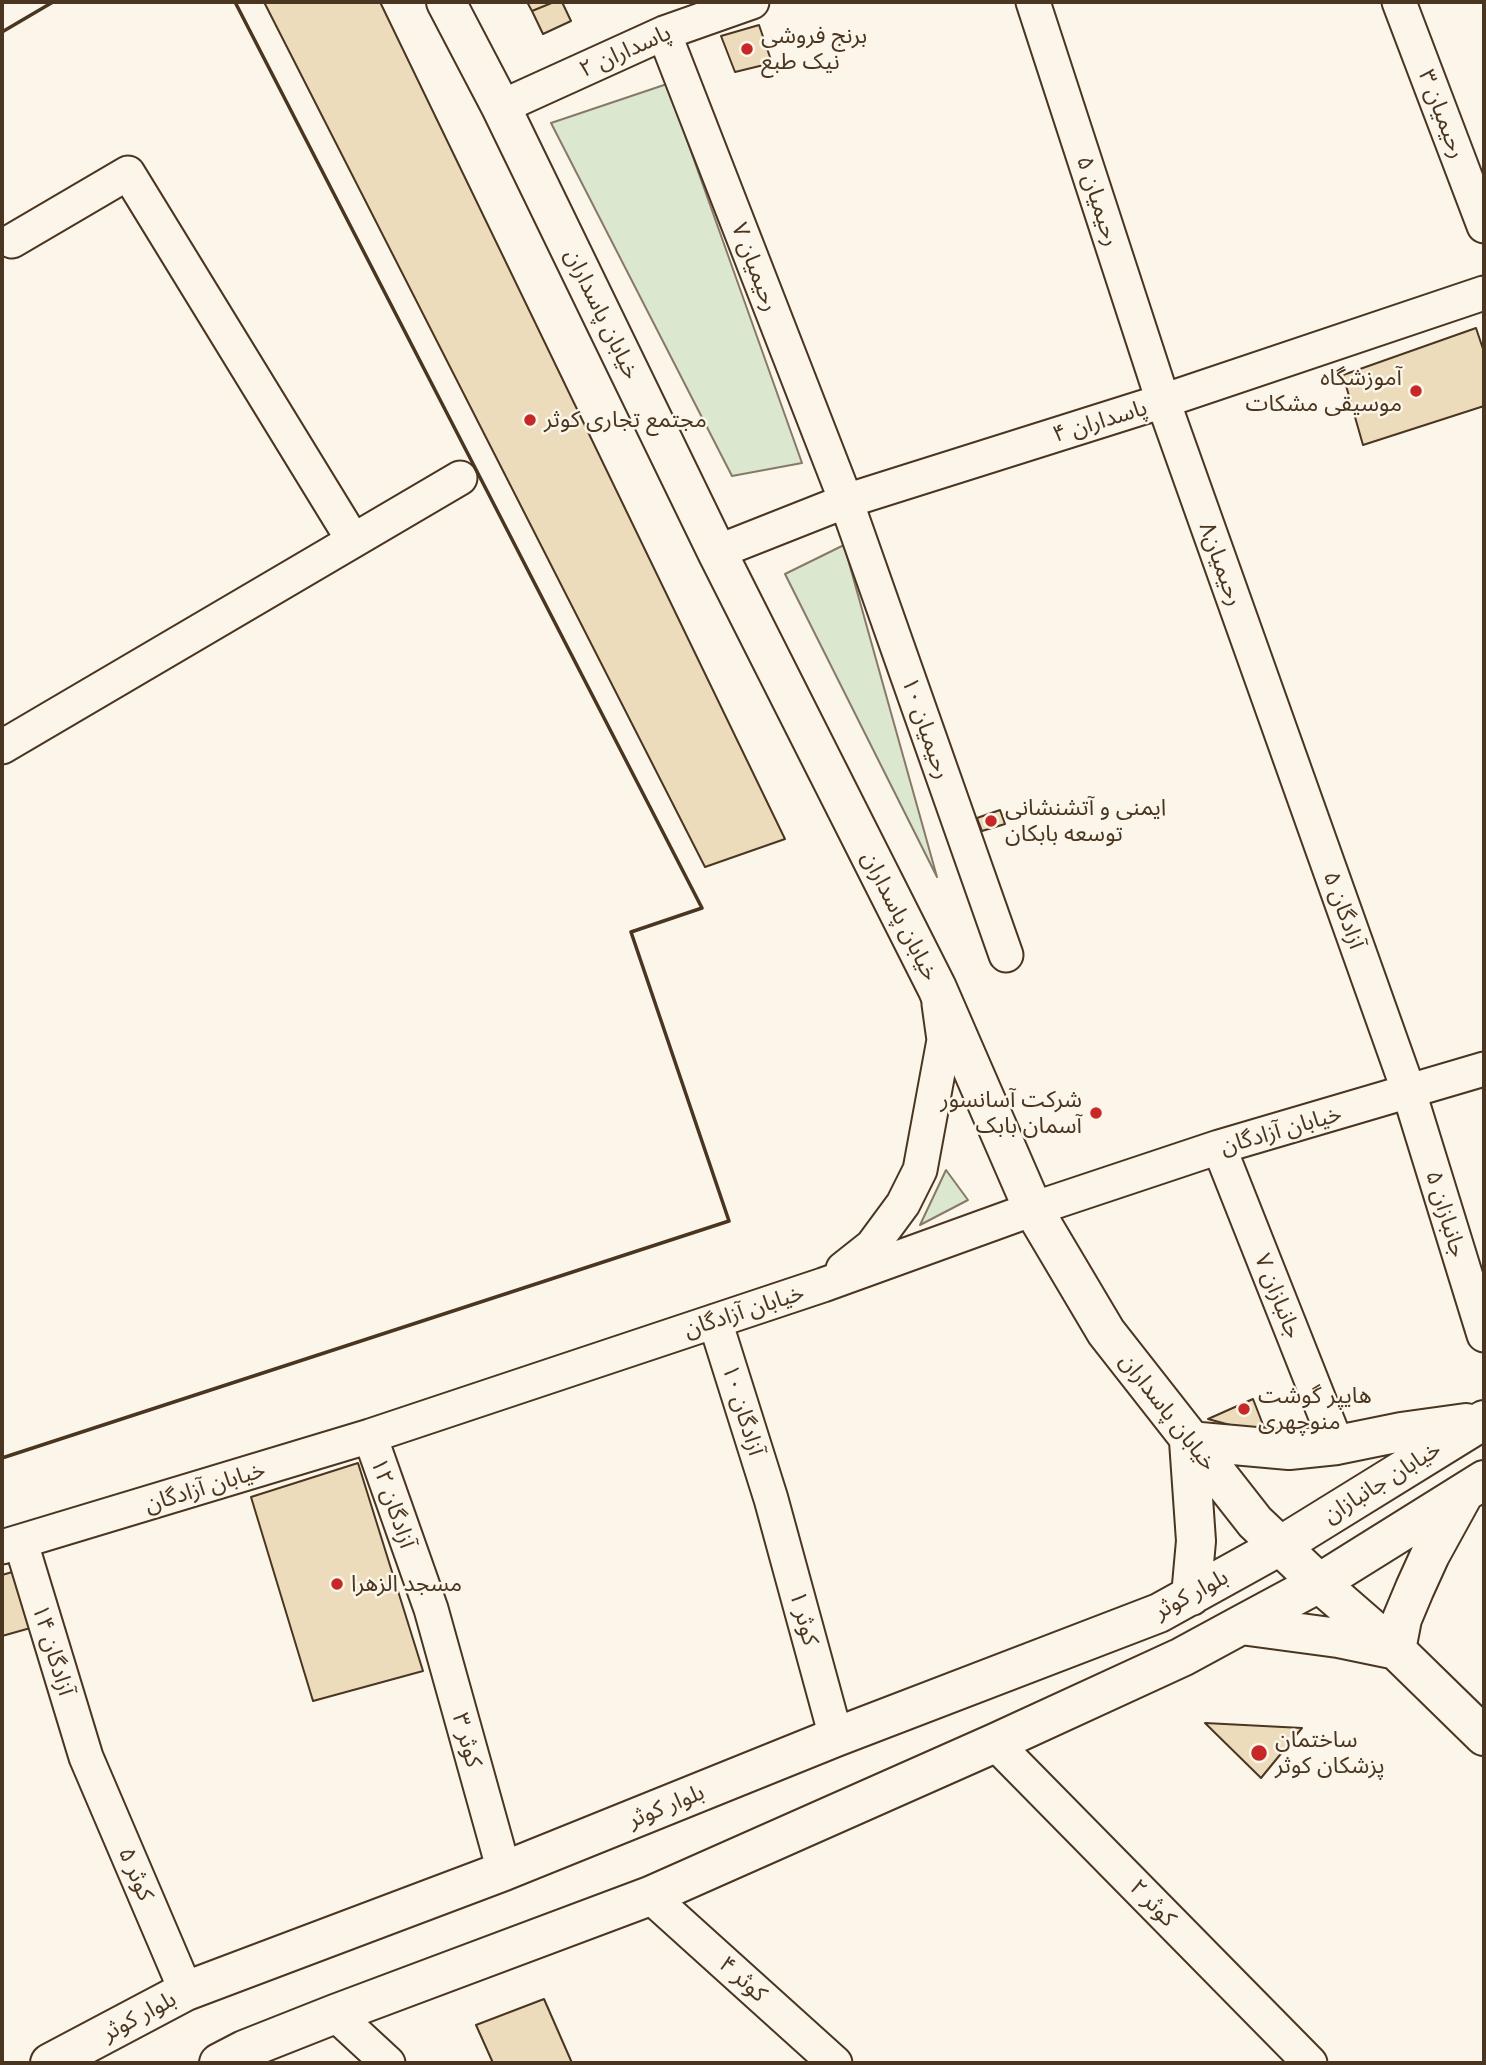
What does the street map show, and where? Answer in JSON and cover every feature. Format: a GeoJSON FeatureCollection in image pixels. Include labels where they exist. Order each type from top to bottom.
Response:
{"type":"FeatureCollection","features":[{"type":"Feature","properties":{"kind":"street","name":"خیابان پاسداران"},"geometry":{"type":"LineString","coordinates":[[446,2],[501,107],[718,552],[937,988],[1033,1209],[1106,1332],[1255,1522],[1319,1583],[1396,1650],[1484,1736]]}},
{"type":"Feature","properties":{"kind":"street","name":"پاسداران ۲"},"geometry":{"type":"LineString","coordinates":[[501,107],[664,33],[752,2]]}},
{"type":"Feature","properties":{"kind":"street","name":"رحیمیان ۵"},"geometry":{"type":"LineString","coordinates":[[1033,2],[1163,401]]}},
{"type":"Feature","properties":{"kind":"street","name":"رحیمیان ۳"},"geometry":{"type":"LineString","coordinates":[[1399,2],[1484,226]]}},
{"type":"Feature","properties":{"kind":"street","name":"رحیمیان ۷"},"geometry":{"type":"LineString","coordinates":[[664,33],[846,501]]}},
{"type":"Feature","properties":{"kind":"street"},"geometry":{"type":"LineString","coordinates":[[12,241],[128,173],[353,540]]}},
{"type":"Feature","properties":{"kind":"street","name":"پاسداران ۴"},"geometry":{"type":"LineString","coordinates":[[718,552],[846,501],[1163,401],[1484,293]]}},
{"type":"Feature","properties":{"kind":"street","name":"رحیمیان۸"},"geometry":{"type":"LineString","coordinates":[[1163,401],[1279,727]]}},
{"type":"Feature","properties":{"kind":"street"},"geometry":{"type":"LineString","coordinates":[[2,747],[460,478]]}},
{"type":"Feature","properties":{"kind":"street","name":"رحیمیان ۱۰"},"geometry":{"type":"LineString","coordinates":[[846,501],[1006,955]]}},
{"type":"Feature","properties":{"kind":"street","name":"آزادگان ۵"},"geometry":{"type":"LineString","coordinates":[[1279,727],[1409,1092]]}},
{"type":"Feature","properties":{"kind":"street"},"geometry":{"type":"LineString","coordinates":[[823,1285],[872,1246],[903,1205],[920,1170],[944,1040],[937,988]]}},
{"type":"Feature","properties":{"kind":"street","name":"خیابان آزادگان"},"geometry":{"type":"LineString","coordinates":[[11,1545],[370,1436],[823,1285],[1033,1209],[1219,1147],[1484,1069]]}},
{"type":"Feature","properties":{"kind":"street","name":"جانبازان ۵"},"geometry":{"type":"LineString","coordinates":[[1409,1092],[1484,1335]]}},
{"type":"Feature","properties":{"kind":"street","name":"جانبازان ۷"},"geometry":{"type":"LineString","coordinates":[[1219,1147],[1337,1445]]}},
{"type":"Feature","properties":{"kind":"street","name":"آزادگان ۱۰"},"geometry":{"type":"LineString","coordinates":[[715,1321],[771,1499]]}},
{"type":"Feature","properties":{"kind":"street"},"geometry":{"type":"LineString","coordinates":[[1182,1657],[1175,1604],[1196,1541],[1189,1441],[1289,1450],[1337,1445],[1401,1432],[1483,1421]]}},
{"type":"Feature","properties":{"kind":"street","name":"خیابان جانبازان"},"geometry":{"type":"LineString","coordinates":[[1280,1546],[1483,1421]]}},
{"type":"Feature","properties":{"kind":"street","name":"آزادگان ۱۲"},"geometry":{"type":"LineString","coordinates":[[370,1436],[430,1609]]}},
{"type":"Feature","properties":{"kind":"street"},"geometry":{"type":"LineString","coordinates":[[219,2063],[244,2050],[335,2014],[650,1896],[995,1743],[1182,1657],[1319,1583],[1474,1487]]}},
{"type":"Feature","properties":{"kind":"street"},"geometry":{"type":"LineString","coordinates":[[1241,1625],[1338,1638],[1396,1650],[1402,1619],[1430,1555],[1474,1487]]}},
{"type":"Feature","properties":{"kind":"street","name":"کوثر ۱"},"geometry":{"type":"LineString","coordinates":[[771,1499],[836,1737]]}},
{"type":"Feature","properties":{"kind":"street","name":"آزادگان ۱۴"},"geometry":{"type":"LineString","coordinates":[[11,1545],[86,1757]]}},
{"type":"Feature","properties":{"kind":"street","name":"بلوار کوثر"},"geometry":{"type":"LineString","coordinates":[[50,2063],[187,1991],[504,1871],[1175,1604],[1280,1546]]}},
{"type":"Feature","properties":{"kind":"street","name":"کوثر ۳"},"geometry":{"type":"LineString","coordinates":[[430,1609],[504,1871]]}},
{"type":"Feature","properties":{"kind":"street","name":"کوثر ۲"},"geometry":{"type":"LineString","coordinates":[[995,1743],[1310,2063]]}},
{"type":"Feature","properties":{"kind":"street","name":"کوثر ۵"},"geometry":{"type":"LineString","coordinates":[[86,1757],[187,1991]]}},
{"type":"Feature","properties":{"kind":"street","name":"کوثر ۴"},"geometry":{"type":"LineString","coordinates":[[650,1896],[835,2063]]}},
{"type":"Feature","properties":{"kind":"street"},"geometry":{"type":"LineString","coordinates":[[335,2014],[388,2063]]}},
{"type":"Feature","properties":{"kind":"green space"},"geometry":{"type":"Polygon","coordinates":[[[667,84],[802,463],[732,476],[551,123],[667,84]]]}},
{"type":"Feature","properties":{"kind":"green space"},"geometry":{"type":"Polygon","coordinates":[[[844,545],[937,877],[785,574],[844,545]]]}},
{"type":"Feature","properties":{"kind":"green space"},"geometry":{"type":"Polygon","coordinates":[[[946,1170],[968,1200],[920,1225],[946,1170]]]}},
{"type":"Feature","properties":{"kind":"building","name":"مجتمع تجاری کوثر"},"geometry":{"type":"Polygon","coordinates":[[[264,2],[380,2],[785,839],[705,867],[264,2]]]}},
{"type":"Feature","properties":{"kind":"building"},"geometry":{"type":"Polygon","coordinates":[[[527,2],[554,2],[532,11],[527,2]]]}},
{"type":"Feature","properties":{"kind":"building"},"geometry":{"type":"Polygon","coordinates":[[[554,2],[562,2],[571,21],[543,34],[532,11],[554,2]]]}},
{"type":"Feature","properties":{"kind":"building","name":"برنج فروشی نیک طبع"},"geometry":{"type":"Polygon","coordinates":[[[759,25],[772,63],[735,72],[721,36],[759,25]]]}},
{"type":"Feature","properties":{"kind":"building","name":"آموزشگاه موسیقی مشکات"},"geometry":{"type":"Polygon","coordinates":[[[1476,328],[1484,352],[1484,406],[1363,445],[1343,375],[1476,328]]]}},
{"type":"Feature","properties":{"kind":"building","name":"ایمنی و آتشنشانی توسعه بابکان"},"geometry":{"type":"Polygon","coordinates":[[[1000,810],[1005,824],[982,831],[977,818],[1000,810]]]}},
{"type":"Feature","properties":{"kind":"building","name":"هایپر گوشت منوچهری"},"geometry":{"type":"Polygon","coordinates":[[[1253,1399],[1267,1435],[1208,1419],[1253,1399]]]}},
{"type":"Feature","properties":{"kind":"building","name":"مسجد الزهرا"},"geometry":{"type":"Polygon","coordinates":[[[358,1463],[423,1671],[313,1701],[251,1497],[358,1463]]]}},
{"type":"Feature","properties":{"kind":"building"},"geometry":{"type":"Polygon","coordinates":[[[19,1570],[34,1627],[2,1636],[2,1575],[19,1570]]]}},
{"type":"Feature","properties":{"kind":"building","name":"ساختمان پزشکان کوثر"},"geometry":{"type":"Polygon","coordinates":[[[1205,1723],[1302,1728],[1261,1778],[1205,1723]]]}},
{"type":"Feature","properties":{"kind":"building"},"geometry":{"type":"Polygon","coordinates":[[[544,1999],[572,2063],[493,2063],[476,2025],[544,1999]]]}},
{"type":"Feature","properties":{"kind":"wall"},"geometry":{"type":"LineString","coordinates":[[2,32],[53,2]]}},
{"type":"Feature","properties":{"kind":"wall"},"geometry":{"type":"LineString","coordinates":[[2,1458],[729,1221],[631,932],[702,908],[235,2]]}},
{"type":"Feature","properties":{"kind":"place","name":"برنج فروشی نیک طبع"},"geometry":{"type":"Point","coordinates":[747,49]}},
{"type":"Feature","properties":{"kind":"place","name":"آموزشگاه موسیقی مشکات"},"geometry":{"type":"Point","coordinates":[1416,391]}},
{"type":"Feature","properties":{"kind":"place","name":"مجتمع تجاری کوثر"},"geometry":{"type":"Point","coordinates":[530,420]}},
{"type":"Feature","properties":{"kind":"place","name":"ایمنی و آتشنشانی توسعه بابکان"},"geometry":{"type":"Point","coordinates":[991,821]}},
{"type":"Feature","properties":{"kind":"place","name":"شرکت آسانسور آسمان بابک"},"geometry":{"type":"Point","coordinates":[1096,1113]}},
{"type":"Feature","properties":{"kind":"place","name":"هایپر گوشت منوچهری"},"geometry":{"type":"Point","coordinates":[1244,1409]}},
{"type":"Feature","properties":{"kind":"place","name":"مسجد الزهرا"},"geometry":{"type":"Point","coordinates":[337,1584]}},
{"type":"Feature","properties":{"kind":"place","name":"ساختمان پزشکان کوثر"},"geometry":{"type":"Point","coordinates":[1259,1753]}}]}
